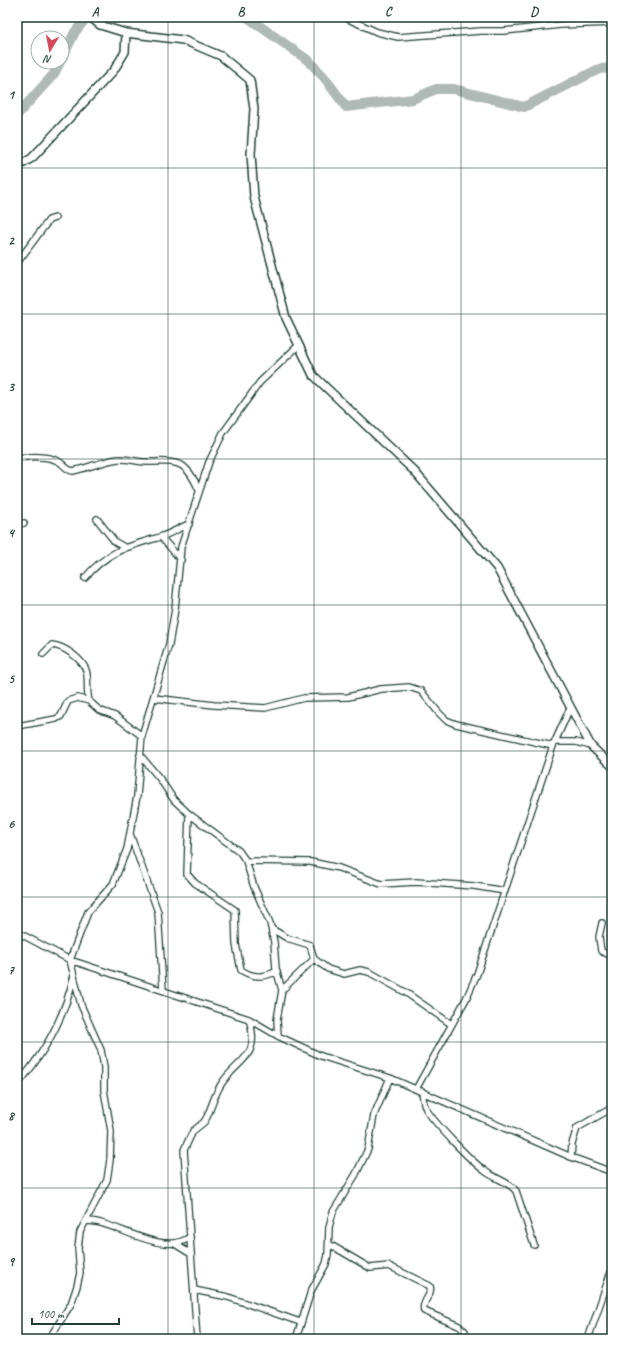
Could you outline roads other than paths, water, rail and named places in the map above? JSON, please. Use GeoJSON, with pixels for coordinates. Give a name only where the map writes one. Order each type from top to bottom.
{"type":"FeatureCollection","features":[{"type":"Feature","properties":{"kind":"street"},"geometry":{"type":"LineString","coordinates":[[90,17],[100,25],[126,33],[183,40],[221,56],[250,80],[254,109],[251,154],[254,197],[286,318],[313,375],[414,471],[497,568],[591,746],[612,766]]}},
{"type":"Feature","properties":{"kind":"street"},"geometry":{"type":"LineString","coordinates":[[344,17],[377,32],[398,37],[481,31],[504,31],[561,25],[612,23]]}},
{"type":"Feature","properties":{"kind":"street"},"geometry":{"type":"LineString","coordinates":[[17,167],[32,158],[114,70],[125,52],[126,33]]}},
{"type":"Feature","properties":{"kind":"street"},"geometry":{"type":"LineString","coordinates":[[17,263],[49,220],[55,218]]}},
{"type":"Feature","properties":{"kind":"street"},"geometry":{"type":"LineString","coordinates":[[49,1339],[71,1304],[78,1286],[80,1273],[79,1241],[82,1228],[107,1180],[111,1131],[104,1090],[104,1067],[101,1050],[81,1005],[70,960],[88,912],[113,884],[127,849],[137,796],[142,736],[169,644],[175,609],[181,560],[181,547],[209,462],[223,433],[260,382],[299,345]]}},
{"type":"Feature","properties":{"kind":"street"},"geometry":{"type":"LineString","coordinates":[[17,458],[53,459],[60,461],[64,466],[73,471],[116,459],[144,462],[171,461],[186,468],[193,477],[199,490]]}},
{"type":"Feature","properties":{"kind":"street"},"geometry":{"type":"LineString","coordinates":[[97,519],[115,542],[124,547]]}},
{"type":"Feature","properties":{"kind":"street"},"geometry":{"type":"LineString","coordinates":[[17,525],[24,523]]}},
{"type":"Feature","properties":{"kind":"street"},"geometry":{"type":"LineString","coordinates":[[85,578],[95,566],[124,547],[161,537],[189,524]]}},
{"type":"Feature","properties":{"kind":"street"},"geometry":{"type":"LineString","coordinates":[[161,537],[181,560]]}},
{"type":"Feature","properties":{"kind":"street"},"geometry":{"type":"LineString","coordinates":[[43,654],[52,645],[57,646],[81,663],[86,671],[89,701]]}},
{"type":"Feature","properties":{"kind":"street"},"geometry":{"type":"LineString","coordinates":[[154,698],[214,705],[265,708],[304,698],[348,697],[380,689],[409,687],[421,691],[446,720],[456,724],[554,744],[576,742],[591,746]]}},
{"type":"Feature","properties":{"kind":"street"},"geometry":{"type":"LineString","coordinates":[[17,726],[59,717],[68,701],[73,699],[89,701],[99,710],[115,716],[142,736]]}},
{"type":"Feature","properties":{"kind":"street"},"geometry":{"type":"LineString","coordinates":[[416,1089],[466,999],[477,974],[554,744],[570,708]]}},
{"type":"Feature","properties":{"kind":"street"},"geometry":{"type":"LineString","coordinates":[[140,755],[160,779],[174,800],[189,814],[238,851],[246,861],[254,887],[272,929],[277,971],[282,990],[277,1020],[278,1036]]}},
{"type":"Feature","properties":{"kind":"street"},"geometry":{"type":"LineString","coordinates":[[189,814],[187,874],[195,883],[235,910],[236,944],[241,970],[254,976],[262,977],[277,971]]}},
{"type":"Feature","properties":{"kind":"street"},"geometry":{"type":"LineString","coordinates":[[130,833],[158,912],[163,990]]}},
{"type":"Feature","properties":{"kind":"street"},"geometry":{"type":"LineString","coordinates":[[246,861],[312,862],[354,873],[382,884],[416,882],[474,886],[505,891]]}},
{"type":"Feature","properties":{"kind":"street"},"geometry":{"type":"LineString","coordinates":[[602,923],[599,937],[601,951],[612,956]]}},
{"type":"Feature","properties":{"kind":"street"},"geometry":{"type":"LineString","coordinates":[[272,929],[287,938],[310,945],[314,959],[335,972],[344,974],[360,970],[369,972],[405,992],[451,1024]]}},
{"type":"Feature","properties":{"kind":"street"},"geometry":{"type":"LineString","coordinates":[[17,932],[70,960],[249,1019],[278,1036],[321,1056],[390,1078],[571,1157],[612,1172]]}},
{"type":"Feature","properties":{"kind":"street"},"geometry":{"type":"LineString","coordinates":[[282,990],[314,959]]}},
{"type":"Feature","properties":{"kind":"street"},"geometry":{"type":"LineString","coordinates":[[17,1085],[35,1062],[60,1019],[65,1009],[74,977]]}},
{"type":"Feature","properties":{"kind":"street"},"geometry":{"type":"LineString","coordinates":[[197,1339],[184,1150],[193,1131],[204,1122],[207,1117],[221,1084],[248,1054],[252,1028],[249,1019]]}},
{"type":"Feature","properties":{"kind":"street"},"geometry":{"type":"LineString","coordinates":[[266,1029],[277,1020]]}},
{"type":"Feature","properties":{"kind":"street"},"geometry":{"type":"LineString","coordinates":[[296,1339],[300,1322],[311,1291],[326,1264],[329,1244],[329,1227],[333,1212],[356,1174],[368,1149],[374,1115],[390,1078]]}},
{"type":"Feature","properties":{"kind":"street"},"geometry":{"type":"LineString","coordinates":[[422,1091],[426,1109],[456,1142],[485,1171],[511,1186],[516,1191],[534,1245]]}},
{"type":"Feature","properties":{"kind":"street"},"geometry":{"type":"LineString","coordinates":[[571,1157],[572,1144],[577,1128],[612,1108]]}},
{"type":"Feature","properties":{"kind":"street"},"geometry":{"type":"LineString","coordinates":[[90,1214],[94,1221]]}},
{"type":"Feature","properties":{"kind":"street"},"geometry":{"type":"LineString","coordinates":[[86,1221],[94,1221],[141,1238],[175,1244],[182,1243],[190,1237]]}},
{"type":"Feature","properties":{"kind":"street"},"geometry":{"type":"LineString","coordinates":[[175,1244],[191,1254]]}},
{"type":"Feature","properties":{"kind":"street"},"geometry":{"type":"LineString","coordinates":[[329,1244],[370,1268],[389,1266],[430,1286],[430,1292],[424,1304],[424,1310],[426,1313],[459,1326],[464,1331],[465,1339]]}},
{"type":"Feature","properties":{"kind":"street"},"geometry":{"type":"LineString","coordinates":[[588,1339],[612,1269]]}},
{"type":"Feature","properties":{"kind":"street"},"geometry":{"type":"LineString","coordinates":[[194,1290],[228,1297],[300,1322]]}},
{"type":"Feature","properties":{"kind":"waterway"},"geometry":{"type":"LineString","coordinates":[[70,42],[75,32],[87,17]]}},
{"type":"Feature","properties":{"kind":"waterway"},"geometry":{"type":"LineString","coordinates":[[247,17],[309,61],[324,77],[346,107],[413,99],[436,89],[454,89],[524,107],[599,69],[612,68]]}},
{"type":"Feature","properties":{"kind":"waterway"},"geometry":{"type":"LineString","coordinates":[[17,115],[56,70]]}}]}
